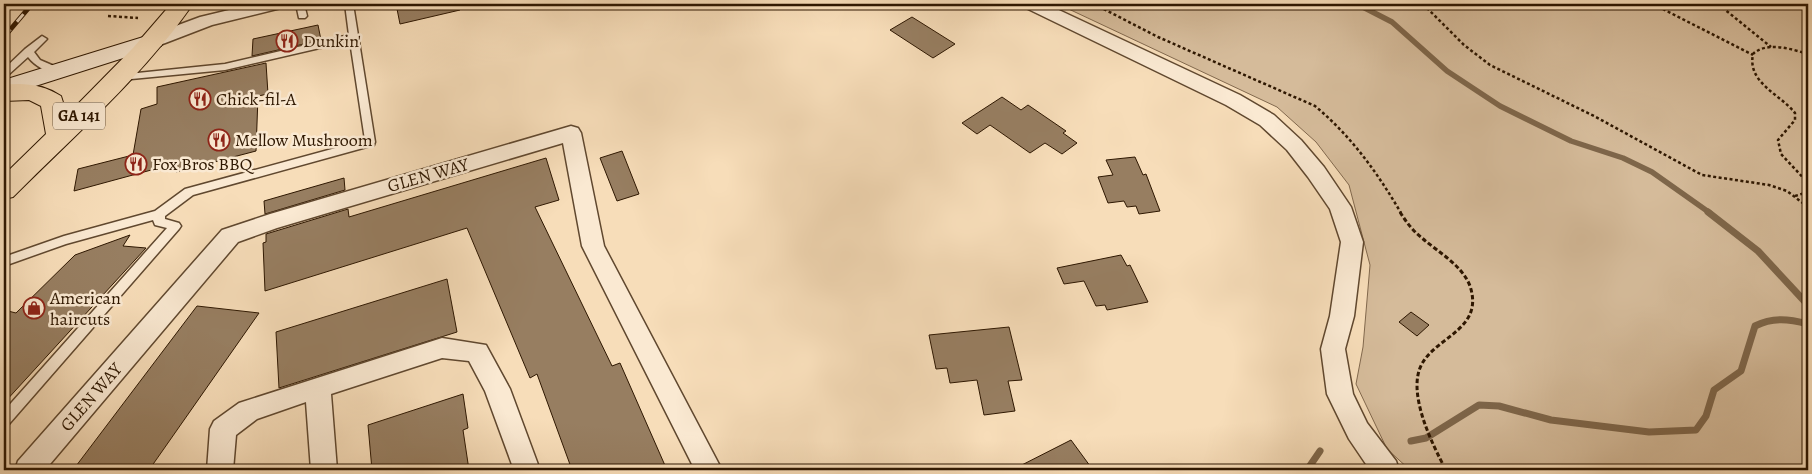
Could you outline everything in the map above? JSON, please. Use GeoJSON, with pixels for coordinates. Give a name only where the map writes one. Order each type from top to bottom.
{"type":"FeatureCollection","features":[{"type":"Feature","properties":{"kind":"highway","name":"GA 141"},"geometry":{"type":"LineString","coordinates":[[4,190],[120,77],[153,41],[182,4]]}},
{"type":"Feature","properties":{"kind":"highway"},"geometry":{"type":"LineString","coordinates":[[4,93],[30,92],[45,96],[52,102],[59,135]]}},
{"type":"Feature","properties":{"kind":"street"},"geometry":{"type":"LineString","coordinates":[[4,88],[153,41],[206,21],[275,4]]}},
{"type":"Feature","properties":{"kind":"street"},"geometry":{"type":"LineString","coordinates":[[1032,4],[1233,100],[1266,120],[1294,145],[1316,172],[1340,207],[1352,242],[1342,316],[1333,349],[1340,394],[1358,431],[1386,470]]}},
{"type":"Feature","properties":{"kind":"street","name":"GLEN WAY"},"geometry":{"type":"LineString","coordinates":[[28,470],[230,236],[270,222],[571,133],[593,246],[709,470]]}},
{"type":"Feature","properties":{"kind":"street"},"geometry":{"type":"LineString","coordinates":[[220,470],[223,429],[248,411],[442,348],[477,352],[497,389],[527,470]]}},
{"type":"Feature","properties":{"kind":"street"},"geometry":{"type":"LineString","coordinates":[[318,387],[324,470]]}},
{"type":"Feature","properties":{"kind":"lane"},"geometry":{"type":"LineString","coordinates":[[300,4],[302,16]]}},
{"type":"Feature","properties":{"kind":"lane"},"geometry":{"type":"LineString","coordinates":[[4,262],[64,240],[159,214],[189,192],[370,142],[349,4]]}},
{"type":"Feature","properties":{"kind":"lane"},"geometry":{"type":"LineString","coordinates":[[120,77],[225,67],[355,37]]}},
{"type":"Feature","properties":{"kind":"lane"},"geometry":{"type":"LineString","coordinates":[[4,74],[42,39]]}},
{"type":"Feature","properties":{"kind":"lane"},"geometry":{"type":"LineString","coordinates":[[28,51],[37,62],[58,71]]}},
{"type":"Feature","properties":{"kind":"lane"},"geometry":{"type":"LineString","coordinates":[[4,420],[175,226],[158,222],[159,214]]}},
{"type":"Feature","properties":{"kind":"path"},"geometry":{"type":"LineString","coordinates":[[1423,4],[1464,45],[1490,65],[1594,116],[1702,175],[1769,185],[1795,196],[1808,207]]}},
{"type":"Feature","properties":{"kind":"path"},"geometry":{"type":"LineString","coordinates":[[1653,4],[1692,22],[1753,55]]}},
{"type":"Feature","properties":{"kind":"path"},"geometry":{"type":"LineString","coordinates":[[1718,4],[1771,47]]}},
{"type":"Feature","properties":{"kind":"path"},"geometry":{"type":"LineString","coordinates":[[108,16],[138,18]]}},
{"type":"Feature","properties":{"kind":"path"},"geometry":{"type":"LineString","coordinates":[[1808,54],[1765,47],[1750,58],[1751,70],[1759,81],[1795,113],[1795,120],[1778,140],[1780,154],[1808,183]]}},
{"type":"Feature","properties":{"kind":"path"},"geometry":{"type":"LineString","coordinates":[[1795,196],[1808,192]]}},
{"type":"Feature","properties":{"kind":"path"},"geometry":{"type":"LineString","coordinates":[[1424,422],[1446,470]]}},
{"type":"Feature","properties":{"kind":"shaded area"},"geometry":{"type":"Polygon","coordinates":[[[1058,4],[1808,4],[1808,470],[1410,470],[1387,449],[1356,384],[1363,347],[1370,265],[1349,185],[1316,142],[1277,107],[1058,4]]]}},
{"type":"Feature","properties":{"kind":"building"},"geometry":{"type":"Polygon","coordinates":[[[396,4],[459,4],[460,10],[400,24],[396,4]]]}},
{"type":"Feature","properties":{"kind":"building"},"geometry":{"type":"Polygon","coordinates":[[[912,17],[955,44],[933,58],[890,30],[912,17]]]}},
{"type":"Feature","properties":{"kind":"building","name":"Dunkin'"},"geometry":{"type":"Polygon","coordinates":[[[318,25],[321,40],[252,56],[253,39],[318,25]]]}},
{"type":"Feature","properties":{"kind":"building"},"geometry":{"type":"Polygon","coordinates":[[[266,63],[268,94],[258,96],[256,151],[176,172],[177,163],[74,191],[78,169],[133,155],[141,109],[157,104],[157,87],[266,63]]]}},
{"type":"Feature","properties":{"kind":"building"},"geometry":{"type":"Polygon","coordinates":[[[1002,97],[1021,110],[1028,105],[1066,131],[1063,133],[1077,143],[1062,154],[1045,143],[1030,153],[990,125],[977,134],[962,123],[1002,97]]]}},
{"type":"Feature","properties":{"kind":"building"},"geometry":{"type":"Polygon","coordinates":[[[622,151],[639,194],[617,201],[600,158],[622,151]]]}},
{"type":"Feature","properties":{"kind":"building"},"geometry":{"type":"Polygon","coordinates":[[[1135,157],[1143,175],[1146,174],[1160,211],[1139,214],[1136,206],[1127,207],[1124,201],[1108,203],[1098,177],[1113,175],[1106,160],[1135,157]]]}},
{"type":"Feature","properties":{"kind":"building"},"geometry":{"type":"Polygon","coordinates":[[[546,158],[559,200],[535,207],[612,366],[620,363],[667,470],[572,470],[537,374],[530,378],[467,228],[265,291],[263,243],[266,242],[266,234],[348,209],[349,217],[546,158]]]}},
{"type":"Feature","properties":{"kind":"building"},"geometry":{"type":"Polygon","coordinates":[[[344,178],[345,190],[265,214],[264,201],[344,178]]]}},
{"type":"Feature","properties":{"kind":"building"},"geometry":{"type":"Polygon","coordinates":[[[130,235],[123,246],[146,248],[4,403],[4,310],[16,313],[75,255],[130,235]]]}},
{"type":"Feature","properties":{"kind":"building"},"geometry":{"type":"Polygon","coordinates":[[[1121,255],[1127,266],[1130,265],[1148,302],[1107,310],[1105,305],[1096,306],[1084,281],[1064,284],[1057,268],[1121,255]]]}},
{"type":"Feature","properties":{"kind":"building"},"geometry":{"type":"Polygon","coordinates":[[[447,279],[457,332],[279,388],[276,332],[447,279]]]}},
{"type":"Feature","properties":{"kind":"building"},"geometry":{"type":"Polygon","coordinates":[[[197,306],[259,313],[149,470],[73,470],[197,306]]]}},
{"type":"Feature","properties":{"kind":"building"},"geometry":{"type":"Polygon","coordinates":[[[1411,312],[1429,325],[1417,336],[1399,322],[1411,312]]]}},
{"type":"Feature","properties":{"kind":"building"},"geometry":{"type":"Polygon","coordinates":[[[1009,327],[1022,380],[1008,381],[1015,411],[984,415],[977,380],[950,383],[947,368],[936,369],[929,335],[1009,327]]]}},
{"type":"Feature","properties":{"kind":"building"},"geometry":{"type":"Polygon","coordinates":[[[463,394],[468,428],[463,430],[469,470],[372,470],[368,425],[463,394]]]}},
{"type":"Feature","properties":{"kind":"building"},"geometry":{"type":"Polygon","coordinates":[[[1071,440],[1093,470],[1012,470],[1071,440]]]}},
{"type":"Feature","properties":{"kind":"waterway"},"geometry":{"type":"LineString","coordinates":[[1357,4],[1392,22],[1447,71],[1500,106],[1571,141],[1623,158],[1652,172],[1710,213]]}},
{"type":"Feature","properties":{"kind":"waterway"},"geometry":{"type":"LineString","coordinates":[[1708,212],[1758,251],[1808,305]]}},
{"type":"Feature","properties":{"kind":"waterway"},"geometry":{"type":"LineString","coordinates":[[1411,441],[1426,438],[1479,405],[1499,406],[1551,420],[1649,432],[1696,430],[1706,416],[1714,390],[1741,371],[1755,326],[1768,321],[1781,320],[1808,324]]}},
{"type":"Feature","properties":{"kind":"waterway"},"geometry":{"type":"LineString","coordinates":[[1307,470],[1320,451]]}},
{"type":"Feature","properties":{"kind":"railway"},"geometry":{"type":"LineString","coordinates":[[4,37],[32,4]]}},
{"type":"Feature","properties":{"kind":"place","name":"Dunkin'"},"geometry":{"type":"Point","coordinates":[287,41]}},
{"type":"Feature","properties":{"kind":"place","name":"Chick-fil-A"},"geometry":{"type":"Point","coordinates":[200,99]}},
{"type":"Feature","properties":{"kind":"place","name":"Mellow Mushroom"},"geometry":{"type":"Point","coordinates":[219,140]}},
{"type":"Feature","properties":{"kind":"place","name":"Fox Bros BBQ"},"geometry":{"type":"Point","coordinates":[136,164]}},
{"type":"Feature","properties":{"kind":"place","name":"American haircuts"},"geometry":{"type":"Point","coordinates":[34,308]}}]}
